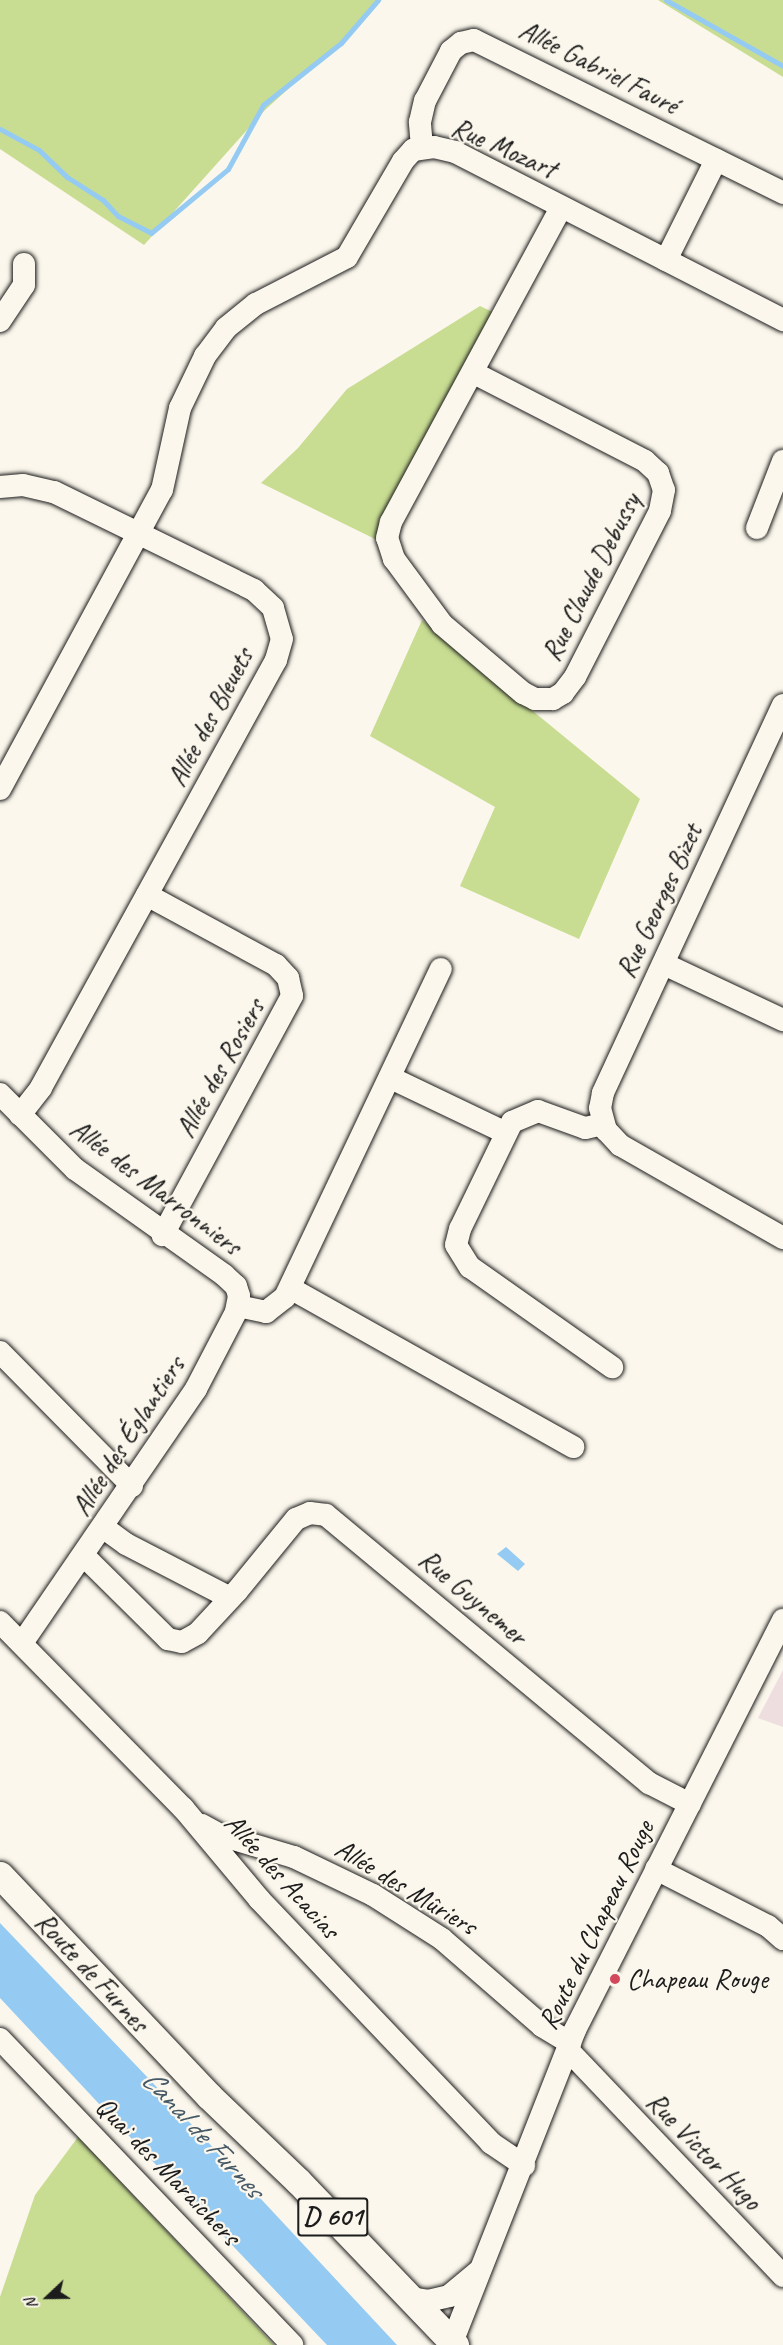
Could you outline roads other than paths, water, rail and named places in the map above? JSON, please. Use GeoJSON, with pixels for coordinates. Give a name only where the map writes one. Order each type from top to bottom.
{"type":"FeatureCollection","features":[{"type":"Feature","properties":{"kind":"main road","name":"Route de Furnes"},"geometry":{"type":"LineString","coordinates":[[0,1875],[209,2096],[411,2298],[448,2344]]}},
{"type":"Feature","properties":{"kind":"main road","name":"Route de Furnes"},"geometry":{"type":"LineString","coordinates":[[209,2096],[278,2180],[448,2344]]}},
{"type":"Feature","properties":{"kind":"street","name":"Allée Gabriel Fauré"},"geometry":{"type":"LineString","coordinates":[[422,147],[420,122],[425,101],[451,51],[462,43],[474,40],[783,193]]}},
{"type":"Feature","properties":{"kind":"street","name":"Rue Mozart"},"geometry":{"type":"LineString","coordinates":[[0,789],[140,533],[164,483],[180,408],[210,348],[233,322],[264,298],[347,257],[403,161],[422,147],[455,152],[783,320]]}},
{"type":"Feature","properties":{"kind":"street"},"geometry":{"type":"LineString","coordinates":[[666,260],[716,160]]}},
{"type":"Feature","properties":{"kind":"street","name":"Rue Claude Debussy"},"geometry":{"type":"LineString","coordinates":[[474,373],[645,461],[658,474],[664,490],[663,507],[575,677],[568,689],[553,699],[536,699],[523,693],[442,624],[418,596],[388,547],[391,522],[474,373],[561,207]]}},
{"type":"Feature","properties":{"kind":"street"},"geometry":{"type":"LineString","coordinates":[[0,321],[24,285],[24,264]]}},
{"type":"Feature","properties":{"kind":"street"},"geometry":{"type":"LineString","coordinates":[[757,528],[783,461]]}},
{"type":"Feature","properties":{"kind":"street","name":"Allée des Bleuets"},"geometry":{"type":"LineString","coordinates":[[0,488],[22,485],[48,489],[264,596],[277,616],[282,639],[276,660],[147,896],[41,1088],[20,1115]]}},
{"type":"Feature","properties":{"kind":"street","name":"Rue Georges Bizet"},"geometry":{"type":"LineString","coordinates":[[603,1124],[600,1108],[603,1093],[783,705]]}},
{"type":"Feature","properties":{"kind":"street","name":"Allée des Rosiers"},"geometry":{"type":"LineString","coordinates":[[147,896],[276,965],[288,978],[292,996],[163,1235]]}},
{"type":"Feature","properties":{"kind":"street"},"geometry":{"type":"LineString","coordinates":[[664,964],[783,1020]]}},
{"type":"Feature","properties":{"kind":"street"},"geometry":{"type":"LineString","coordinates":[[238,1306],[257,1311],[272,1310],[290,1288],[441,969]]}},
{"type":"Feature","properties":{"kind":"street"},"geometry":{"type":"LineString","coordinates":[[391,1078],[504,1132]]}},
{"type":"Feature","properties":{"kind":"street","name":"Allée des Marronniers"},"geometry":{"type":"LineString","coordinates":[[0,1094],[75,1169],[163,1235],[233,1282],[238,1291],[238,1306]]}},
{"type":"Feature","properties":{"kind":"street"},"geometry":{"type":"LineString","coordinates":[[612,1367],[459,1255],[456,1240],[460,1229],[504,1132],[522,1116],[538,1111],[585,1128],[603,1124],[620,1145],[783,1238]]}},
{"type":"Feature","properties":{"kind":"street"},"geometry":{"type":"LineString","coordinates":[[290,1288],[573,1447]]}},
{"type":"Feature","properties":{"kind":"street","name":"Allée des Églantiers"},"geometry":{"type":"LineString","coordinates":[[22,1644],[85,1557],[196,1389],[238,1306]]}},
{"type":"Feature","properties":{"kind":"street"},"geometry":{"type":"LineString","coordinates":[[0,1352],[132,1486]]}},
{"type":"Feature","properties":{"kind":"street","name":"Rue Guynemer"},"geometry":{"type":"LineString","coordinates":[[85,1557],[164,1635],[177,1642],[194,1636],[230,1598],[296,1519],[310,1513],[326,1515],[649,1783],[690,1804]]}},
{"type":"Feature","properties":{"kind":"street"},"geometry":{"type":"LineString","coordinates":[[104,1528],[126,1544],[230,1598]]}},
{"type":"Feature","properties":{"kind":"street","name":"Route du Chapeau Rouge"},"geometry":{"type":"LineString","coordinates":[[448,2344],[483,2267],[569,2047],[656,1869],[783,1620]]}},
{"type":"Feature","properties":{"kind":"street","name":"Allée des Acacias"},"geometry":{"type":"LineString","coordinates":[[0,1622],[183,1808],[259,1899],[491,2143],[524,2165]]}},
{"type":"Feature","properties":{"kind":"street","name":"Allée des Mûriers"},"geometry":{"type":"LineString","coordinates":[[183,1808],[220,1835],[256,1843],[338,1877],[412,1919],[472,1962],[542,2026],[569,2047]]}},
{"type":"Feature","properties":{"kind":"street"},"geometry":{"type":"LineString","coordinates":[[233,1867],[238,1852],[256,1843]]}},
{"type":"Feature","properties":{"kind":"street"},"geometry":{"type":"LineString","coordinates":[[656,1869],[768,1926],[783,1939]]}},
{"type":"Feature","properties":{"kind":"street","name":"Quai des Maraîchers"},"geometry":{"type":"LineString","coordinates":[[0,2039],[292,2345]]}},
{"type":"Feature","properties":{"kind":"street","name":"Rue Victor Hugo"},"geometry":{"type":"LineString","coordinates":[[569,2047],[606,2094],[783,2276]]}},
{"type":"Feature","properties":{"kind":"street","name":"Rue Victor Hugo"},"geometry":{"type":"LineString","coordinates":[[559,2073],[606,2094]]}},
{"type":"Feature","properties":{"kind":"street","name":"Route du Chapeau Rouge"},"geometry":{"type":"LineString","coordinates":[[411,2298],[428,2301],[449,2296],[483,2267]]}},
{"type":"Feature","properties":{"kind":"water"},"geometry":{"type":"Polygon","coordinates":[[[506,1547],[525,1564],[518,1571],[497,1554],[506,1547]]]}},
{"type":"Feature","properties":{"kind":"water"},"geometry":{"type":"Polygon","coordinates":[[[0,1923],[397,2345],[327,2345],[159,2168],[0,1998],[0,1923]]]}},
{"type":"Feature","properties":{"kind":"waterway"},"geometry":{"type":"LineString","coordinates":[[0,129],[39,150],[67,177],[103,200],[118,216],[151,233],[228,169],[263,105],[341,43],[378,0]]}},
{"type":"Feature","properties":{"kind":"waterway"},"geometry":{"type":"LineString","coordinates":[[666,0],[783,66]]}},
{"type":"Feature","properties":{"kind":"place","name":"Chapeau Rouge"},"geometry":{"type":"Point","coordinates":[615,1979]}},
{"type":"Feature","properties":{"kind":"water label","name":"Canal de Furnes"},"geometry":{"type":"Point","coordinates":[203,2133]}}]}
